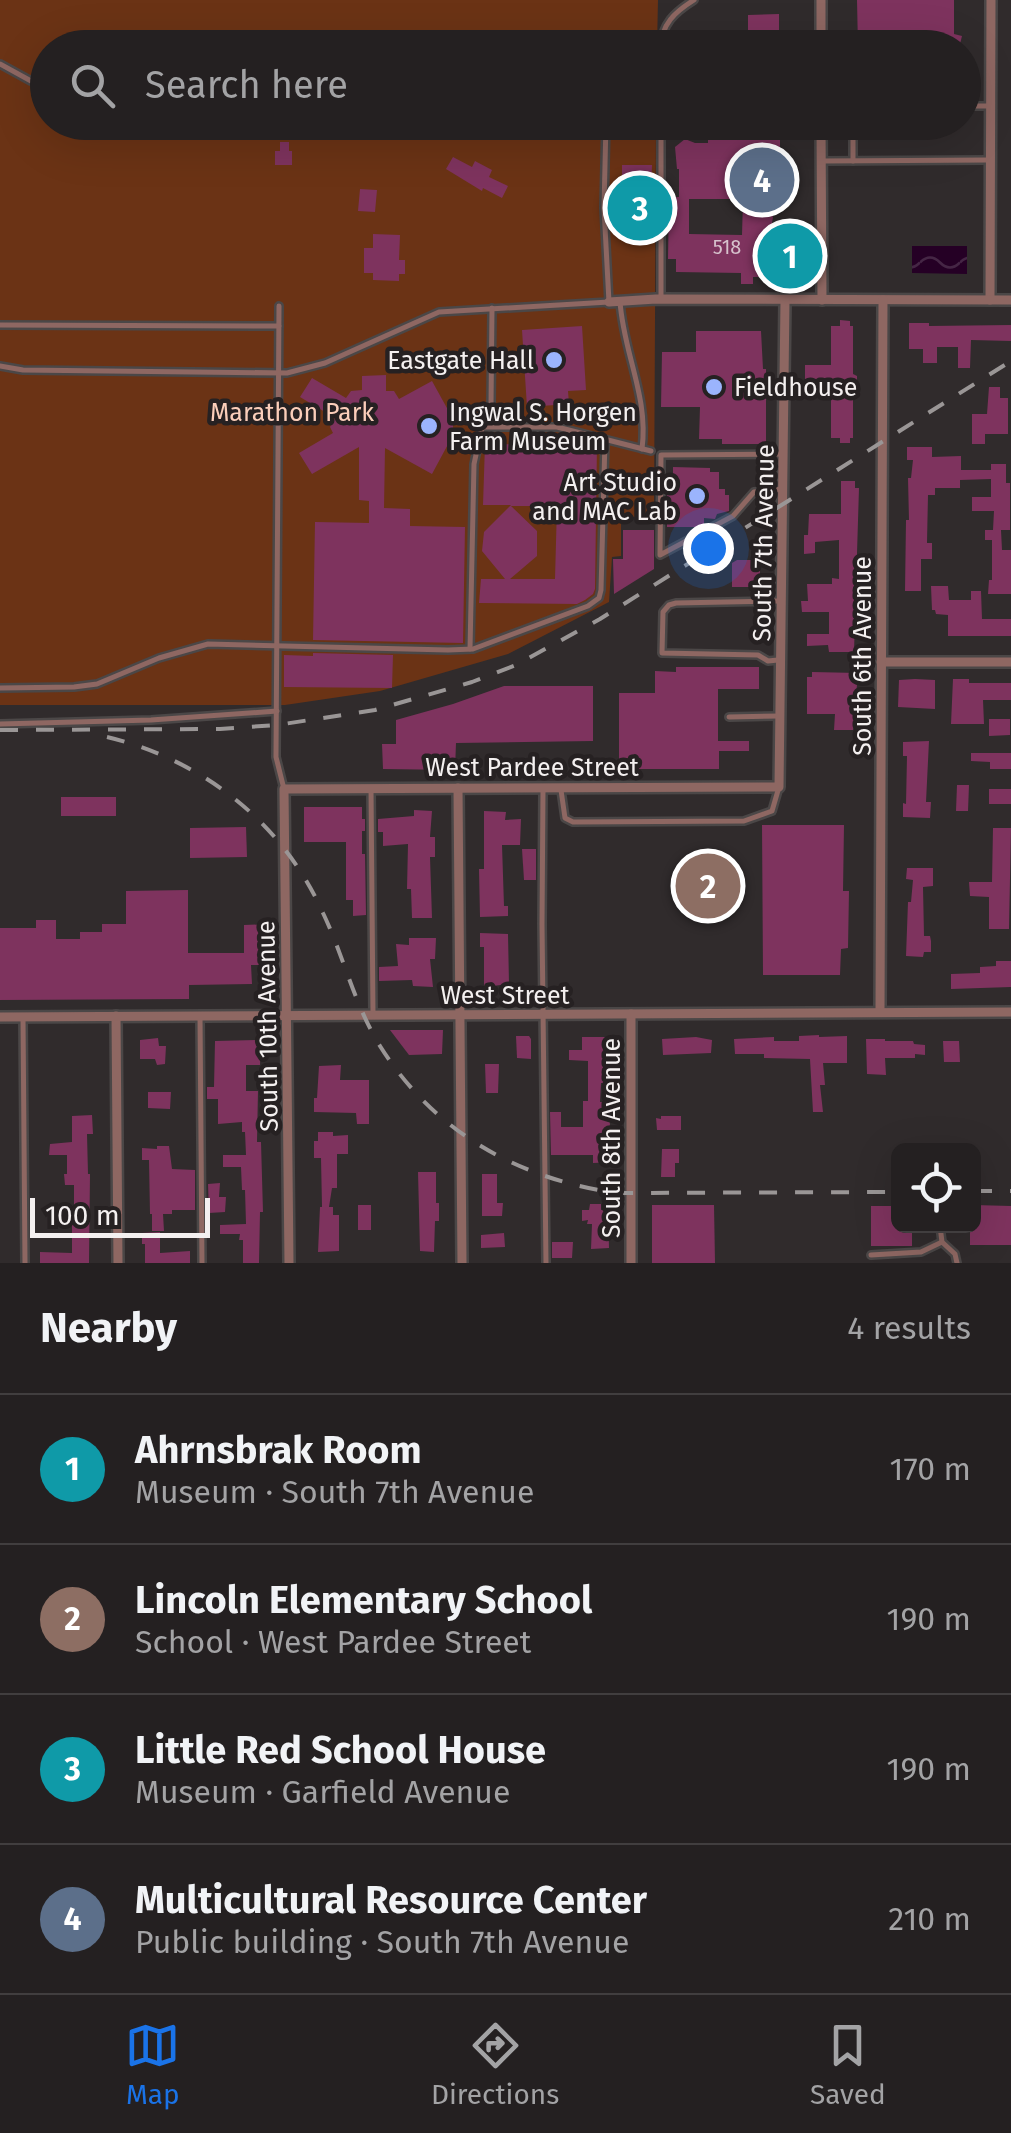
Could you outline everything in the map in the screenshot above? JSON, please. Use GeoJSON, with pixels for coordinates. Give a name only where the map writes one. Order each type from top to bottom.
{"type":"FeatureCollection","features":[{"type":"Feature","properties":{"kind":"street"},"geometry":{"type":"LineString","coordinates":[[821,0],[821,30]]}},
{"type":"Feature","properties":{"kind":"street"},"geometry":{"type":"LineString","coordinates":[[990,300],[991,0]]}},
{"type":"Feature","properties":{"kind":"street"},"geometry":{"type":"LineString","coordinates":[[821,140],[822,300]]}},
{"type":"Feature","properties":{"kind":"street","name":"South 7th Avenue"},"geometry":{"type":"LineString","coordinates":[[779,787],[785,300]]}},
{"type":"Feature","properties":{"kind":"street","name":"South 6th Avenue"},"geometry":{"type":"LineString","coordinates":[[880,1012],[883,300]]}},
{"type":"Feature","properties":{"kind":"street"},"geometry":{"type":"LineString","coordinates":[[615,301],[1011,300]]}},
{"type":"Feature","properties":{"kind":"street"},"geometry":{"type":"LineString","coordinates":[[882,662],[1011,662]]}},
{"type":"Feature","properties":{"kind":"street","name":"West Pardee Street"},"geometry":{"type":"LineString","coordinates":[[284,788],[779,787]]}},
{"type":"Feature","properties":{"kind":"street","name":"South 10th Avenue"},"geometry":{"type":"LineString","coordinates":[[284,788],[289,1263]]}},
{"type":"Feature","properties":{"kind":"street"},"geometry":{"type":"LineString","coordinates":[[458,788],[462,1263]]}},
{"type":"Feature","properties":{"kind":"street","name":"West Street"},"geometry":{"type":"LineString","coordinates":[[0,1017],[1011,1012]]}},
{"type":"Feature","properties":{"kind":"street","name":"South 8th Avenue"},"geometry":{"type":"LineString","coordinates":[[631,1014],[631,1263]]}},
{"type":"Feature","properties":{"kind":"street"},"geometry":{"type":"LineString","coordinates":[[116,1016],[118,1263]]}},
{"type":"Feature","properties":{"kind":"lane"},"geometry":{"type":"LineString","coordinates":[[664,30],[677,12],[694,0]]}},
{"type":"Feature","properties":{"kind":"lane"},"geometry":{"type":"LineString","coordinates":[[0,64],[30,80]]}},
{"type":"Feature","properties":{"kind":"lane"},"geometry":{"type":"LineString","coordinates":[[981,106],[990,106]]}},
{"type":"Feature","properties":{"kind":"lane"},"geometry":{"type":"LineString","coordinates":[[606,140],[604,208],[615,301],[642,397],[642,450]]}},
{"type":"Feature","properties":{"kind":"lane"},"geometry":{"type":"LineString","coordinates":[[660,140],[661,300]]}},
{"type":"Feature","properties":{"kind":"lane"},"geometry":{"type":"LineString","coordinates":[[853,140],[854,160]]}},
{"type":"Feature","properties":{"kind":"lane"},"geometry":{"type":"LineString","coordinates":[[822,161],[990,160]]}},
{"type":"Feature","properties":{"kind":"lane"},"geometry":{"type":"LineString","coordinates":[[0,366],[23,370],[279,373],[325,362],[434,314],[615,301]]}},
{"type":"Feature","properties":{"kind":"lane"},"geometry":{"type":"LineString","coordinates":[[279,306],[276,757],[284,788]]}},
{"type":"Feature","properties":{"kind":"lane"},"geometry":{"type":"LineString","coordinates":[[470,649],[474,464],[492,399],[492,308]]}},
{"type":"Feature","properties":{"kind":"lane"},"geometry":{"type":"LineString","coordinates":[[0,325],[279,326]]}},
{"type":"Feature","properties":{"kind":"lane"},"geometry":{"type":"LineString","coordinates":[[483,427],[543,426],[651,451]]}},
{"type":"Feature","properties":{"kind":"lane"},"geometry":{"type":"LineString","coordinates":[[0,688],[97,684],[179,651],[208,644],[470,649],[588,606],[599,598],[605,440]]}},
{"type":"Feature","properties":{"kind":"lane"},"geometry":{"type":"LineString","coordinates":[[783,454],[661,455],[660,554],[735,515],[754,492],[783,490]]}},
{"type":"Feature","properties":{"kind":"lane"},"geometry":{"type":"LineString","coordinates":[[782,601],[669,605],[663,612],[662,654],[758,655],[768,661],[782,660]]}},
{"type":"Feature","properties":{"kind":"lane"},"geometry":{"type":"LineString","coordinates":[[0,724],[150,720],[277,711]]}},
{"type":"Feature","properties":{"kind":"lane"},"geometry":{"type":"LineString","coordinates":[[730,717],[780,716]]}},
{"type":"Feature","properties":{"kind":"lane"},"geometry":{"type":"LineString","coordinates":[[544,787],[546,1263]]}},
{"type":"Feature","properties":{"kind":"lane"},"geometry":{"type":"LineString","coordinates":[[560,787],[564,818],[573,822],[744,821],[772,812],[779,787]]}},
{"type":"Feature","properties":{"kind":"lane"},"geometry":{"type":"LineString","coordinates":[[371,788],[373,1016]]}},
{"type":"Feature","properties":{"kind":"lane"},"geometry":{"type":"LineString","coordinates":[[200,1016],[202,1263]]}},
{"type":"Feature","properties":{"kind":"lane"},"geometry":{"type":"LineString","coordinates":[[23,1017],[25,1263]]}},
{"type":"Feature","properties":{"kind":"lane"},"geometry":{"type":"LineString","coordinates":[[941,1233],[942,1242],[955,1254],[957,1263]]}},
{"type":"Feature","properties":{"kind":"lane"},"geometry":{"type":"LineString","coordinates":[[871,1254],[921,1252],[942,1242]]}},
{"type":"Feature","properties":{"kind":"green space","name":"Marathon Park"},"geometry":{"type":"Polygon","coordinates":[[[0,0],[658,0],[657,30],[30,30],[30,140],[656,140],[654,517],[621,517],[621,556],[612,557],[609,602],[508,654],[380,691],[285,705],[0,705],[0,0]]]}},
{"type":"Feature","properties":{"kind":"water"},"geometry":{"type":"Polygon","coordinates":[[[912,246],[967,246],[967,274],[912,273],[912,246]]]}},
{"type":"Feature","properties":{"kind":"building"},"geometry":{"type":"Polygon","coordinates":[[[857,0],[954,0],[954,30],[858,30],[857,0]]]}},
{"type":"Feature","properties":{"kind":"building"},"geometry":{"type":"Polygon","coordinates":[[[779,14],[779,30],[748,30],[748,15],[779,14]]]}},
{"type":"Feature","properties":{"kind":"building"},"geometry":{"type":"Polygon","coordinates":[[[684,140],[780,140],[780,154],[771,154],[771,190],[764,190],[764,209],[773,217],[770,235],[786,235],[786,276],[753,277],[753,284],[741,284],[741,273],[676,272],[676,259],[668,259],[669,197],[679,197],[675,147],[684,140]],[[689,199],[689,234],[742,235],[743,199],[689,199]]]}},
{"type":"Feature","properties":{"kind":"building"},"geometry":{"type":"Polygon","coordinates":[[[280,142],[289,142],[292,165],[275,165],[280,142]]]}},
{"type":"Feature","properties":{"kind":"building"},"geometry":{"type":"Polygon","coordinates":[[[453,157],[472,167],[475,161],[492,170],[489,177],[508,186],[502,198],[446,169],[453,157]]]}},
{"type":"Feature","properties":{"kind":"building"},"geometry":{"type":"Polygon","coordinates":[[[622,165],[652,165],[650,212],[629,212],[629,183],[622,183],[622,165]]]}},
{"type":"Feature","properties":{"kind":"building"},"geometry":{"type":"Polygon","coordinates":[[[360,189],[377,190],[375,212],[358,211],[360,189]]]}},
{"type":"Feature","properties":{"kind":"building"},"geometry":{"type":"Polygon","coordinates":[[[373,234],[400,235],[399,260],[405,260],[405,274],[399,274],[399,281],[373,280],[373,273],[364,273],[364,248],[373,248],[373,234]]]}},
{"type":"Feature","properties":{"kind":"building"},"geometry":{"type":"Polygon","coordinates":[[[840,320],[850,321],[853,326],[853,374],[857,376],[857,386],[853,391],[850,443],[831,438],[831,398],[805,398],[805,365],[831,365],[831,326],[840,326],[840,320]]]}},
{"type":"Feature","properties":{"kind":"building"},"geometry":{"type":"Polygon","coordinates":[[[909,323],[1011,325],[1011,341],[971,340],[970,368],[958,368],[958,347],[937,347],[937,363],[923,363],[923,349],[909,349],[909,323]]]}},
{"type":"Feature","properties":{"kind":"building","name":"Eastgate Hall"},"geometry":{"type":"Polygon","coordinates":[[[582,326],[586,390],[568,391],[569,404],[527,407],[522,330],[582,326]]]}},
{"type":"Feature","properties":{"kind":"building","name":"Fieldhouse"},"geometry":{"type":"Polygon","coordinates":[[[696,331],[761,331],[766,369],[766,444],[722,444],[722,439],[699,439],[700,407],[661,407],[662,352],[696,352],[696,331]]]}},
{"type":"Feature","properties":{"kind":"building"},"geometry":{"type":"Polygon","coordinates":[[[386,375],[386,391],[394,391],[399,399],[432,381],[453,419],[453,435],[432,474],[385,448],[384,508],[410,509],[410,526],[465,527],[463,643],[313,640],[315,522],[369,523],[369,501],[359,500],[359,447],[312,474],[299,453],[333,433],[330,427],[335,418],[300,397],[312,378],[346,398],[351,391],[362,390],[362,376],[386,375]]]}},
{"type":"Feature","properties":{"kind":"building"},"geometry":{"type":"Polygon","coordinates":[[[989,387],[1000,387],[1000,398],[1008,398],[1008,434],[985,434],[985,444],[972,444],[972,414],[987,414],[989,387]]]}},
{"type":"Feature","properties":{"kind":"building"},"geometry":{"type":"Polygon","coordinates":[[[485,444],[597,445],[593,594],[577,604],[479,603],[481,579],[505,579],[482,551],[484,532],[511,505],[483,505],[485,444]],[[511,506],[537,531],[537,556],[510,579],[555,579],[557,506],[511,506]]]}},
{"type":"Feature","properties":{"kind":"building"},"geometry":{"type":"Polygon","coordinates":[[[907,447],[932,447],[932,457],[961,456],[961,470],[991,470],[991,464],[1006,464],[1010,530],[1001,530],[1002,550],[1011,550],[1011,594],[988,594],[992,540],[985,540],[985,530],[993,530],[994,511],[972,511],[972,497],[991,497],[991,479],[960,480],[960,488],[935,488],[935,495],[928,495],[927,543],[932,543],[932,559],[921,559],[921,591],[905,591],[908,478],[913,460],[907,460],[907,447]]]}},
{"type":"Feature","properties":{"kind":"building","name":"Art Studio and MAC Lab"},"geometry":{"type":"Polygon","coordinates":[[[673,467],[710,468],[710,472],[719,472],[719,489],[725,489],[725,495],[729,495],[729,511],[717,514],[715,519],[704,518],[700,527],[667,527],[667,492],[673,492],[673,467]]]}},
{"type":"Feature","properties":{"kind":"building"},"geometry":{"type":"Polygon","coordinates":[[[841,481],[855,481],[855,488],[859,488],[854,652],[829,652],[828,645],[807,646],[807,634],[829,634],[829,612],[802,612],[801,601],[808,601],[807,584],[832,584],[832,578],[839,579],[839,540],[815,542],[815,553],[804,554],[804,535],[808,535],[809,514],[841,514],[841,481]]]}},
{"type":"Feature","properties":{"kind":"building"},"geometry":{"type":"Polygon","coordinates":[[[623,530],[654,530],[654,569],[614,594],[613,559],[623,559],[623,530]]]}},
{"type":"Feature","properties":{"kind":"building"},"geometry":{"type":"Polygon","coordinates":[[[760,560],[760,587],[732,587],[732,563],[760,560]]]}},
{"type":"Feature","properties":{"kind":"building"},"geometry":{"type":"Polygon","coordinates":[[[931,586],[948,586],[949,600],[971,600],[971,591],[981,591],[982,619],[1011,619],[1011,636],[948,636],[948,615],[932,610],[931,586]]]}},
{"type":"Feature","properties":{"kind":"building"},"geometry":{"type":"Polygon","coordinates":[[[284,655],[393,655],[392,688],[284,687],[284,655]]]}},
{"type":"Feature","properties":{"kind":"building"},"geometry":{"type":"Polygon","coordinates":[[[676,667],[759,667],[759,689],[718,689],[718,741],[749,741],[749,751],[719,751],[719,769],[619,769],[619,693],[655,693],[655,671],[676,672],[676,667]]]}},
{"type":"Feature","properties":{"kind":"building"},"geometry":{"type":"Polygon","coordinates":[[[812,672],[858,673],[853,730],[834,730],[835,714],[807,714],[807,677],[812,677],[812,672]]]}},
{"type":"Feature","properties":{"kind":"building"},"geometry":{"type":"Polygon","coordinates":[[[953,679],[1011,683],[1011,700],[983,700],[984,724],[951,724],[953,679]]]}},
{"type":"Feature","properties":{"kind":"building"},"geometry":{"type":"Polygon","coordinates":[[[899,680],[935,680],[935,709],[898,707],[899,680]]]}},
{"type":"Feature","properties":{"kind":"building"},"geometry":{"type":"Polygon","coordinates":[[[504,686],[593,686],[593,741],[456,743],[455,770],[383,769],[382,744],[396,744],[396,720],[504,686]]]}},
{"type":"Feature","properties":{"kind":"building"},"geometry":{"type":"Polygon","coordinates":[[[989,719],[1010,719],[1010,735],[989,736],[989,719]]]}},
{"type":"Feature","properties":{"kind":"building"},"geometry":{"type":"Polygon","coordinates":[[[929,741],[926,802],[931,802],[930,818],[903,817],[907,756],[903,756],[903,742],[929,741]]]}},
{"type":"Feature","properties":{"kind":"building"},"geometry":{"type":"Polygon","coordinates":[[[971,753],[1011,753],[1011,769],[990,769],[990,762],[971,761],[971,753]]]}},
{"type":"Feature","properties":{"kind":"building"},"geometry":{"type":"Polygon","coordinates":[[[957,785],[969,785],[968,811],[956,811],[957,785]]]}},
{"type":"Feature","properties":{"kind":"building"},"geometry":{"type":"Polygon","coordinates":[[[989,789],[1011,789],[1011,804],[989,804],[989,789]]]}},
{"type":"Feature","properties":{"kind":"building"},"geometry":{"type":"Polygon","coordinates":[[[61,797],[116,797],[116,816],[61,816],[61,797]]]}},
{"type":"Feature","properties":{"kind":"building"},"geometry":{"type":"Polygon","coordinates":[[[304,807],[362,807],[366,915],[353,916],[353,900],[346,900],[346,842],[304,842],[304,807]]]}},
{"type":"Feature","properties":{"kind":"building"},"geometry":{"type":"Polygon","coordinates":[[[414,810],[432,811],[432,918],[412,918],[411,889],[407,889],[408,844],[383,846],[383,832],[378,832],[378,819],[414,816],[414,810]]]}},
{"type":"Feature","properties":{"kind":"building"},"geometry":{"type":"Polygon","coordinates":[[[484,811],[506,812],[505,820],[521,819],[520,845],[502,845],[504,906],[508,906],[508,916],[480,917],[484,811]]]}},
{"type":"Feature","properties":{"kind":"building"},"geometry":{"type":"Polygon","coordinates":[[[762,825],[844,825],[843,891],[849,891],[848,948],[841,949],[840,975],[763,975],[762,825]]]}},
{"type":"Feature","properties":{"kind":"building"},"geometry":{"type":"Polygon","coordinates":[[[246,827],[247,857],[190,858],[190,828],[246,827]]]}},
{"type":"Feature","properties":{"kind":"building"},"geometry":{"type":"Polygon","coordinates":[[[993,828],[1011,828],[1009,929],[989,929],[989,897],[970,896],[969,882],[992,882],[993,828]]]}},
{"type":"Feature","properties":{"kind":"building"},"geometry":{"type":"Polygon","coordinates":[[[522,849],[536,849],[536,880],[524,880],[522,849]]]}},
{"type":"Feature","properties":{"kind":"building"},"geometry":{"type":"Polygon","coordinates":[[[907,868],[933,868],[933,886],[923,887],[924,936],[930,936],[931,952],[924,952],[923,957],[906,956],[913,880],[906,879],[907,868]]]}},
{"type":"Feature","properties":{"kind":"building"},"geometry":{"type":"Polygon","coordinates":[[[188,890],[188,953],[244,953],[244,925],[273,924],[273,965],[251,965],[252,984],[189,985],[189,999],[0,1000],[0,928],[36,928],[36,920],[56,920],[56,939],[80,939],[80,932],[102,932],[102,924],[126,924],[126,891],[188,890]]]}},
{"type":"Feature","properties":{"kind":"building"},"geometry":{"type":"Polygon","coordinates":[[[480,933],[508,934],[509,984],[484,987],[480,933]]]}},
{"type":"Feature","properties":{"kind":"building"},"geometry":{"type":"Polygon","coordinates":[[[409,938],[436,938],[435,959],[430,959],[433,987],[413,986],[412,980],[379,981],[379,967],[398,966],[396,944],[409,945],[409,938]]]}},
{"type":"Feature","properties":{"kind":"building"},"geometry":{"type":"Polygon","coordinates":[[[996,961],[1011,961],[1011,987],[951,989],[951,974],[980,973],[980,967],[996,966],[996,961]]]}},
{"type":"Feature","properties":{"kind":"building"},"geometry":{"type":"Polygon","coordinates":[[[390,1030],[443,1030],[442,1054],[409,1055],[390,1030]]]}},
{"type":"Feature","properties":{"kind":"building"},"geometry":{"type":"Polygon","coordinates":[[[516,1036],[531,1039],[531,1059],[517,1058],[516,1036]]]}},
{"type":"Feature","properties":{"kind":"building"},"geometry":{"type":"Polygon","coordinates":[[[799,1036],[847,1036],[847,1063],[823,1063],[823,1112],[813,1112],[810,1059],[735,1054],[734,1039],[774,1037],[774,1041],[799,1041],[799,1036]]]}},
{"type":"Feature","properties":{"kind":"building"},"geometry":{"type":"Polygon","coordinates":[[[582,1037],[609,1037],[600,1102],[609,1102],[610,1127],[615,1126],[616,1162],[593,1163],[593,1155],[551,1155],[550,1112],[561,1112],[561,1127],[583,1127],[583,1101],[588,1101],[588,1061],[569,1060],[569,1050],[582,1050],[582,1037]]]}},
{"type":"Feature","properties":{"kind":"building"},"geometry":{"type":"Polygon","coordinates":[[[158,1038],[159,1046],[166,1046],[165,1064],[140,1059],[140,1040],[158,1038]]]}},
{"type":"Feature","properties":{"kind":"building"},"geometry":{"type":"Polygon","coordinates":[[[662,1039],[712,1040],[711,1053],[663,1055],[662,1039]]]}},
{"type":"Feature","properties":{"kind":"building"},"geometry":{"type":"Polygon","coordinates":[[[866,1039],[913,1041],[925,1045],[925,1055],[885,1058],[886,1075],[867,1074],[866,1039]]]}},
{"type":"Feature","properties":{"kind":"building"},"geometry":{"type":"Polygon","coordinates":[[[261,1040],[260,1065],[246,1065],[246,1091],[258,1091],[257,1142],[261,1142],[263,1212],[259,1263],[243,1263],[240,1234],[220,1234],[220,1225],[246,1224],[241,1167],[223,1167],[223,1155],[246,1155],[245,1132],[242,1122],[218,1124],[218,1099],[207,1099],[207,1087],[214,1087],[215,1041],[261,1040]]]}},
{"type":"Feature","properties":{"kind":"building"},"geometry":{"type":"Polygon","coordinates":[[[943,1041],[959,1041],[960,1062],[944,1062],[943,1041]]]}},
{"type":"Feature","properties":{"kind":"building"},"geometry":{"type":"Polygon","coordinates":[[[485,1064],[499,1064],[498,1093],[486,1093],[485,1064]]]}},
{"type":"Feature","properties":{"kind":"building"},"geometry":{"type":"Polygon","coordinates":[[[341,1065],[340,1080],[369,1080],[369,1124],[357,1124],[356,1113],[314,1112],[319,1066],[341,1065]]]}},
{"type":"Feature","properties":{"kind":"building"},"geometry":{"type":"Polygon","coordinates":[[[148,1092],[171,1092],[170,1109],[148,1108],[148,1092]]]}},
{"type":"Feature","properties":{"kind":"building"},"geometry":{"type":"Polygon","coordinates":[[[92,1115],[93,1134],[87,1134],[89,1263],[40,1263],[40,1252],[72,1253],[72,1225],[55,1225],[55,1212],[74,1213],[74,1185],[65,1185],[67,1155],[49,1155],[50,1144],[72,1142],[72,1116],[92,1115]]]}},
{"type":"Feature","properties":{"kind":"building"},"geometry":{"type":"Polygon","coordinates":[[[681,1116],[681,1130],[657,1130],[656,1118],[681,1116]]]}},
{"type":"Feature","properties":{"kind":"building"},"geometry":{"type":"Polygon","coordinates":[[[318,1132],[348,1135],[348,1154],[337,1154],[337,1188],[332,1188],[329,1207],[333,1207],[333,1215],[339,1215],[339,1251],[318,1252],[321,1158],[314,1158],[314,1141],[318,1141],[318,1132]]]}},
{"type":"Feature","properties":{"kind":"building"},"geometry":{"type":"Polygon","coordinates":[[[169,1146],[172,1169],[195,1170],[195,1210],[163,1214],[164,1231],[152,1231],[149,1160],[142,1160],[142,1148],[169,1146]]]}},
{"type":"Feature","properties":{"kind":"building"},"geometry":{"type":"Polygon","coordinates":[[[662,1149],[679,1149],[675,1177],[661,1177],[662,1149]]]}},
{"type":"Feature","properties":{"kind":"building"},"geometry":{"type":"Polygon","coordinates":[[[418,1172],[436,1172],[439,1221],[435,1221],[434,1252],[420,1251],[418,1172]]]}},
{"type":"Feature","properties":{"kind":"building"},"geometry":{"type":"Polygon","coordinates":[[[482,1174],[497,1174],[497,1203],[503,1203],[502,1216],[482,1216],[482,1174]]]}},
{"type":"Feature","properties":{"kind":"building"},"geometry":{"type":"Polygon","coordinates":[[[220,1183],[219,1197],[226,1197],[225,1212],[209,1213],[208,1184],[220,1183]]]}},
{"type":"Feature","properties":{"kind":"building"},"geometry":{"type":"Polygon","coordinates":[[[590,1204],[608,1209],[609,1248],[591,1249],[592,1224],[582,1221],[582,1210],[589,1210],[590,1204]]]}},
{"type":"Feature","properties":{"kind":"building"},"geometry":{"type":"Polygon","coordinates":[[[358,1205],[371,1205],[371,1230],[358,1230],[358,1205]]]}},
{"type":"Feature","properties":{"kind":"building"},"geometry":{"type":"Polygon","coordinates":[[[652,1205],[714,1205],[715,1263],[652,1263],[652,1205]]]}},
{"type":"Feature","properties":{"kind":"building"},"geometry":{"type":"Polygon","coordinates":[[[981,1205],[1011,1206],[1011,1245],[970,1245],[970,1233],[981,1233],[981,1205]]]}},
{"type":"Feature","properties":{"kind":"building"},"geometry":{"type":"Polygon","coordinates":[[[871,1206],[891,1206],[891,1233],[912,1233],[912,1246],[871,1246],[871,1206]]]}},
{"type":"Feature","properties":{"kind":"building"},"geometry":{"type":"Polygon","coordinates":[[[160,1232],[160,1253],[190,1251],[190,1263],[145,1263],[142,1233],[160,1232]]]}},
{"type":"Feature","properties":{"kind":"building"},"geometry":{"type":"Polygon","coordinates":[[[504,1233],[505,1247],[481,1248],[481,1235],[504,1233]]]}},
{"type":"Feature","properties":{"kind":"building"},"geometry":{"type":"Polygon","coordinates":[[[552,1242],[573,1242],[572,1258],[552,1258],[552,1242]]]}},
{"type":"Feature","properties":{"kind":"railway"},"geometry":{"type":"LineString","coordinates":[[0,730],[277,725],[375,710],[472,682],[516,665],[600,619],[1011,361]]}},
{"type":"Feature","properties":{"kind":"railway"},"geometry":{"type":"LineString","coordinates":[[107,737],[142,747],[207,779],[262,824],[306,881],[380,1046],[426,1103],[482,1146],[546,1176],[617,1193],[891,1192]]}},
{"type":"Feature","properties":{"kind":"railway"},"geometry":{"type":"LineString","coordinates":[[981,1191],[1011,1191]]}},
{"type":"Feature","properties":{"kind":"place","name":"Multicultural Resource Center"},"geometry":{"type":"Point","coordinates":[762,180]}},
{"type":"Feature","properties":{"kind":"place","name":"Little Red School House"},"geometry":{"type":"Point","coordinates":[640,208]}},
{"type":"Feature","properties":{"kind":"place","name":"Ahrnsbrak Room"},"geometry":{"type":"Point","coordinates":[790,256]}},
{"type":"Feature","properties":{"kind":"place","name":"Eastgate Hall"},"geometry":{"type":"Point","coordinates":[554,360]}},
{"type":"Feature","properties":{"kind":"place","name":"Fieldhouse"},"geometry":{"type":"Point","coordinates":[714,387]}},
{"type":"Feature","properties":{"kind":"place","name":"Ingwal S. Horgen Farm Museum"},"geometry":{"type":"Point","coordinates":[429,426]}},
{"type":"Feature","properties":{"kind":"place","name":"Art Studio and MAC Lab"},"geometry":{"type":"Point","coordinates":[697,496]}},
{"type":"Feature","properties":{"kind":"place","name":"Lincoln Elementary School"},"geometry":{"type":"Point","coordinates":[708,886]}}]}
